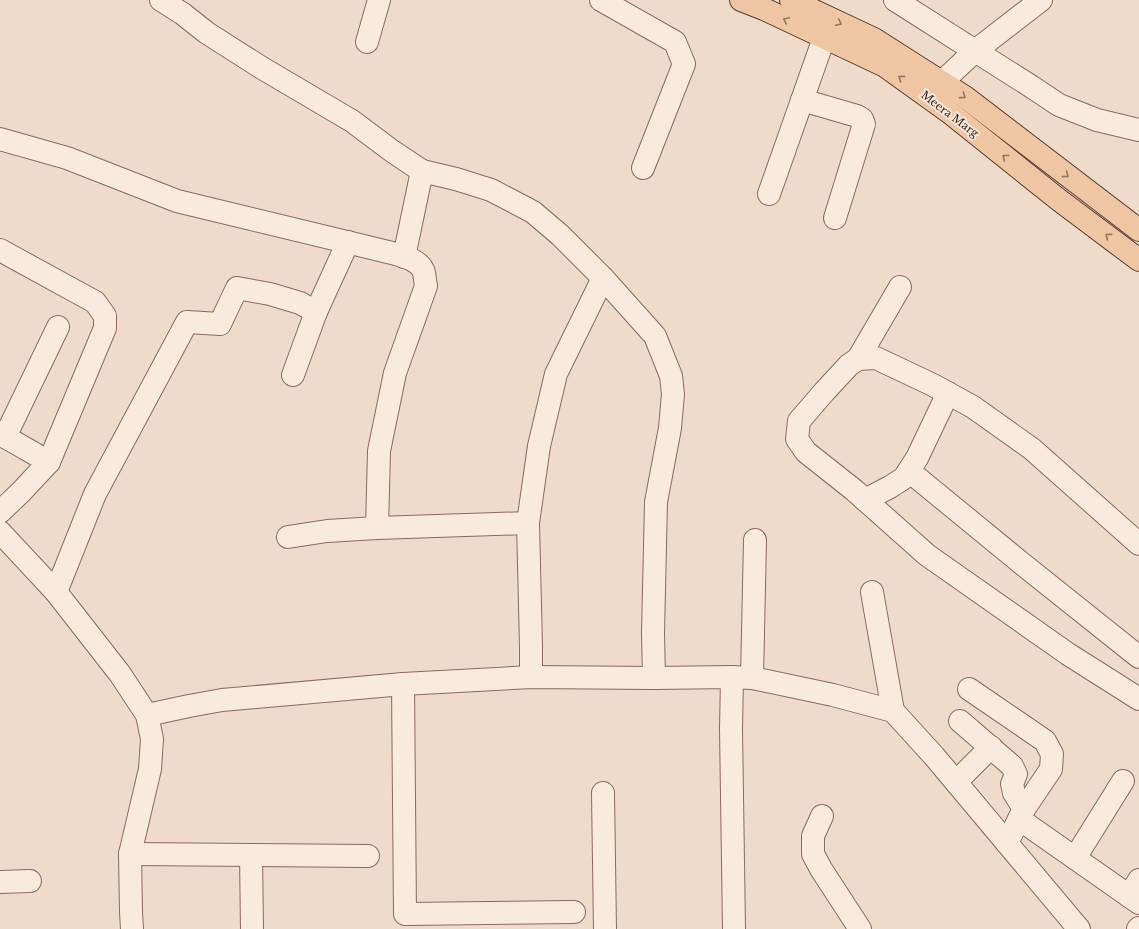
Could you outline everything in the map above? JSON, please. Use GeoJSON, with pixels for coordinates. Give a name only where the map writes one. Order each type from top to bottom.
{"type":"FeatureCollection","features":[{"type":"Feature","properties":{"kind":"main road","name":"Meera Marg"},"geometry":{"type":"LineString","coordinates":[[742,0],[885,66],[949,112],[1059,200],[1139,260]]}},
{"type":"Feature","properties":{"kind":"main road","name":"Meera Marg"},"geometry":{"type":"LineString","coordinates":[[791,0],[874,40],[965,97],[1139,230]]}},
{"type":"Feature","properties":{"kind":"street"},"geometry":{"type":"LineString","coordinates":[[161,0],[183,14],[207,33],[262,68],[352,121],[422,171],[456,179],[491,190],[533,212],[560,235],[603,278],[655,336],[672,376],[673,394],[670,428],[656,502],[653,633],[654,678]]}},
{"type":"Feature","properties":{"kind":"street"},"geometry":{"type":"LineString","coordinates":[[367,42],[379,0]]}},
{"type":"Feature","properties":{"kind":"street"},"geometry":{"type":"LineString","coordinates":[[601,0],[675,42],[684,64],[642,168]]}},
{"type":"Feature","properties":{"kind":"street"},"geometry":{"type":"LineString","coordinates":[[895,0],[1059,105],[1097,120],[1139,130]]}},
{"type":"Feature","properties":{"kind":"street"},"geometry":{"type":"LineString","coordinates":[[942,82],[975,51],[1041,0]]}},
{"type":"Feature","properties":{"kind":"street"},"geometry":{"type":"LineString","coordinates":[[770,194],[824,38]]}},
{"type":"Feature","properties":{"kind":"street"},"geometry":{"type":"LineString","coordinates":[[802,100],[857,116],[862,119],[864,124],[835,218]]}},
{"type":"Feature","properties":{"kind":"street"},"geometry":{"type":"LineString","coordinates":[[0,139],[67,158],[177,201],[348,242],[404,257],[420,264],[424,272],[426,286],[395,373],[380,451],[377,528]]}},
{"type":"Feature","properties":{"kind":"street"},"geometry":{"type":"LineString","coordinates":[[404,257],[422,171]]}},
{"type":"Feature","properties":{"kind":"street"},"geometry":{"type":"LineString","coordinates":[[292,375],[316,312],[348,242]]}},
{"type":"Feature","properties":{"kind":"street"},"geometry":{"type":"LineString","coordinates":[[0,250],[95,302],[105,316],[105,328],[49,462],[0,512]]}},
{"type":"Feature","properties":{"kind":"street"},"geometry":{"type":"LineString","coordinates":[[530,677],[531,647],[528,523],[539,446],[556,374],[603,278]]}},
{"type":"Feature","properties":{"kind":"street"},"geometry":{"type":"LineString","coordinates":[[900,287],[858,359],[849,365],[799,421],[797,439],[806,452],[865,500],[927,555],[1068,654],[1139,699]]}},
{"type":"Feature","properties":{"kind":"street"},"geometry":{"type":"LineString","coordinates":[[56,592],[95,494],[187,322],[220,324],[237,288],[293,300],[316,312]]}},
{"type":"Feature","properties":{"kind":"street"},"geometry":{"type":"LineString","coordinates":[[49,462],[2,435],[58,327]]}},
{"type":"Feature","properties":{"kind":"street"},"geometry":{"type":"LineString","coordinates":[[858,359],[876,358],[933,384],[973,407],[1032,449],[1139,544]]}},
{"type":"Feature","properties":{"kind":"street"},"geometry":{"type":"LineString","coordinates":[[865,500],[904,478],[916,458],[948,393]]}},
{"type":"Feature","properties":{"kind":"street"},"geometry":{"type":"LineString","coordinates":[[909,471],[1139,657]]}},
{"type":"Feature","properties":{"kind":"street"},"geometry":{"type":"LineString","coordinates":[[288,537],[327,531],[377,528],[528,523]]}},
{"type":"Feature","properties":{"kind":"street"},"geometry":{"type":"LineString","coordinates":[[0,532],[56,592],[120,674],[147,715],[152,739],[150,769],[130,854],[132,929]]}},
{"type":"Feature","properties":{"kind":"street"},"geometry":{"type":"LineString","coordinates":[[734,929],[731,729],[742,677],[755,540]]}},
{"type":"Feature","properties":{"kind":"street"},"geometry":{"type":"LineString","coordinates":[[872,592],[893,711],[956,782],[1079,929]]}},
{"type":"Feature","properties":{"kind":"street"},"geometry":{"type":"LineString","coordinates":[[147,715],[222,700],[403,684],[530,677],[742,677],[833,695],[893,711]]}},
{"type":"Feature","properties":{"kind":"street"},"geometry":{"type":"LineString","coordinates":[[403,684],[405,914],[574,912]]}},
{"type":"Feature","properties":{"kind":"street"},"geometry":{"type":"LineString","coordinates":[[969,689],[1044,742],[1052,754],[1051,769],[1022,814],[1007,842]]}},
{"type":"Feature","properties":{"kind":"street"},"geometry":{"type":"LineString","coordinates":[[960,721],[1012,766],[1016,774],[1012,784],[1022,814],[1075,858],[1136,893]]}},
{"type":"Feature","properties":{"kind":"street"},"geometry":{"type":"LineString","coordinates":[[956,782],[991,747]]}},
{"type":"Feature","properties":{"kind":"street"},"geometry":{"type":"LineString","coordinates":[[1075,858],[1123,781]]}},
{"type":"Feature","properties":{"kind":"street"},"geometry":{"type":"LineString","coordinates":[[603,794],[605,929]]}},
{"type":"Feature","properties":{"kind":"street"},"geometry":{"type":"LineString","coordinates":[[822,816],[812,836],[813,854],[821,870],[860,929]]}},
{"type":"Feature","properties":{"kind":"street"},"geometry":{"type":"LineString","coordinates":[[130,854],[368,856]]}},
{"type":"Feature","properties":{"kind":"street"},"geometry":{"type":"LineString","coordinates":[[251,855],[252,929]]}},
{"type":"Feature","properties":{"kind":"street"},"geometry":{"type":"LineString","coordinates":[[0,882],[30,881]]}}]}
